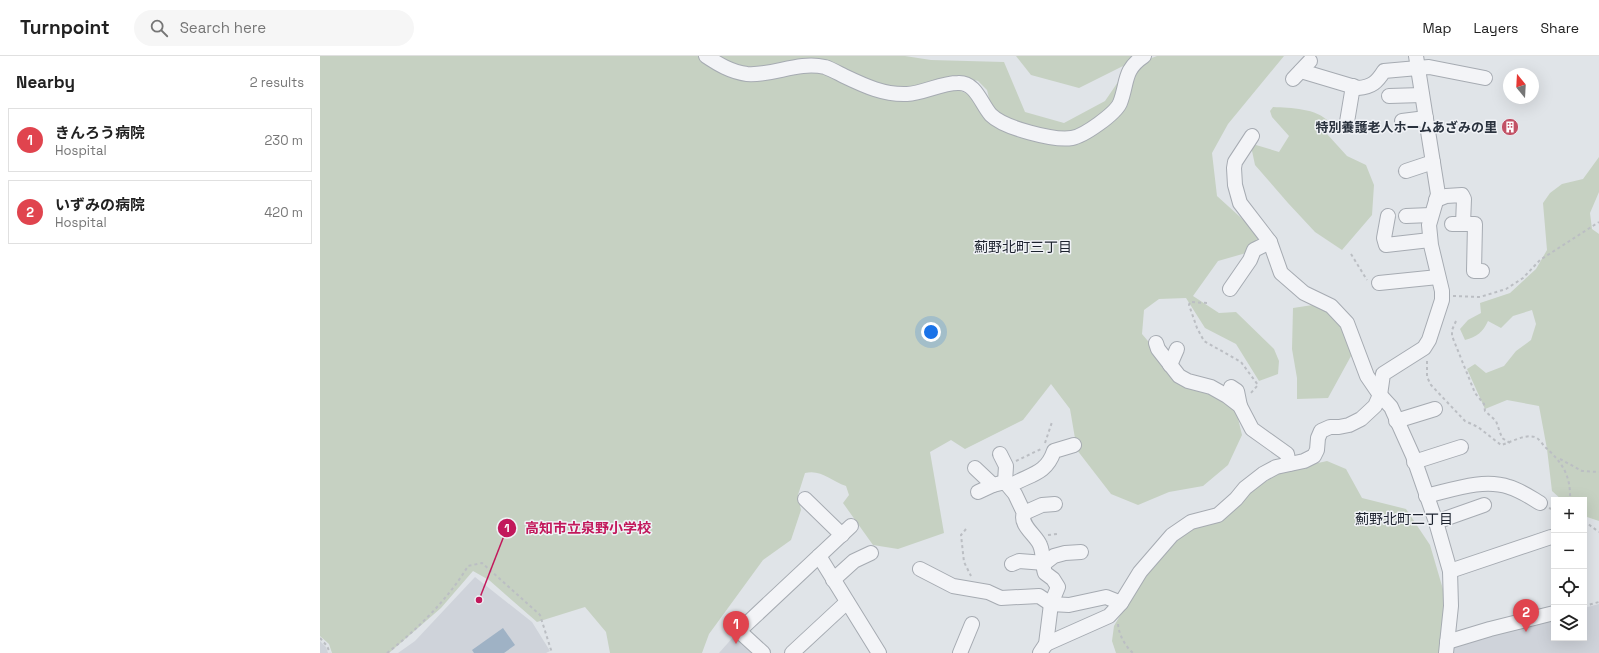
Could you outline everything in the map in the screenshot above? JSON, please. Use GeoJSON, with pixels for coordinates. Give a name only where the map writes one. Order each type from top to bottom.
{"type":"FeatureCollection","features":[{"type":"Feature","properties":{"kind":"street"},"geometry":{"type":"LineString","coordinates":[[706,56],[732,70],[748,74],[803,65],[827,67],[872,89],[894,94],[908,94],[958,83],[967,85],[976,92],[991,114],[998,120],[1020,129],[1048,136],[1067,138],[1073,138],[1087,132],[1098,124],[1119,104],[1129,69],[1144,56]]}},
{"type":"Feature","properties":{"kind":"street"},"geometry":{"type":"LineString","coordinates":[[1043,649],[1109,616],[1121,603],[1140,572],[1172,535],[1191,522],[1218,515],[1236,499],[1245,488],[1263,474],[1276,467],[1304,461],[1314,456],[1317,450],[1318,438],[1321,431],[1330,427],[1339,427],[1356,422],[1375,406],[1380,395],[1383,374],[1424,348],[1429,340],[1442,300],[1442,294],[1430,240],[1429,225],[1438,194],[1417,62]]}},
{"type":"Feature","properties":{"kind":"street"},"geometry":{"type":"LineString","coordinates":[[1301,70],[1353,86],[1366,88],[1375,84],[1384,71],[1417,62],[1429,67],[1485,78]]}},
{"type":"Feature","properties":{"kind":"street"},"geometry":{"type":"LineString","coordinates":[[1347,122],[1353,86]]}},
{"type":"Feature","properties":{"kind":"street"},"geometry":{"type":"LineString","coordinates":[[1389,96],[1422,95]]}},
{"type":"Feature","properties":{"kind":"street"},"geometry":{"type":"LineString","coordinates":[[1402,121],[1426,118]]}},
{"type":"Feature","properties":{"kind":"street"},"geometry":{"type":"LineString","coordinates":[[1252,136],[1235,162],[1235,185],[1240,203],[1270,242],[1281,273],[1304,293],[1322,300],[1342,316],[1347,323],[1367,376],[1380,395],[1391,407],[1414,462],[1436,522],[1450,571],[1451,606],[1446,647],[1490,629],[1551,614]]}},
{"type":"Feature","properties":{"kind":"street"},"geometry":{"type":"LineString","coordinates":[[1406,171],[1433,162]]}},
{"type":"Feature","properties":{"kind":"street"},"geometry":{"type":"LineString","coordinates":[[1436,200],[1446,196],[1462,195],[1464,199],[1458,224],[1475,224],[1474,271],[1482,271]]}},
{"type":"Feature","properties":{"kind":"street"},"geometry":{"type":"LineString","coordinates":[[1406,216],[1431,214]]}},
{"type":"Feature","properties":{"kind":"street"},"geometry":{"type":"LineString","coordinates":[[1388,216],[1379,237],[1386,245],[1430,240]]}},
{"type":"Feature","properties":{"kind":"street"},"geometry":{"type":"LineString","coordinates":[[1230,289],[1250,260],[1254,250],[1270,242]]}},
{"type":"Feature","properties":{"kind":"street"},"geometry":{"type":"LineString","coordinates":[[1379,283],[1438,277]]}},
{"type":"Feature","properties":{"kind":"street"},"geometry":{"type":"LineString","coordinates":[[1156,343],[1158,350],[1183,379],[1206,380],[1240,406]]}},
{"type":"Feature","properties":{"kind":"street"},"geometry":{"type":"LineString","coordinates":[[1170,365],[1177,349]]}},
{"type":"Feature","properties":{"kind":"street"},"geometry":{"type":"LineString","coordinates":[[1231,387],[1237,391],[1240,406],[1252,429],[1287,454],[1289,464]]}},
{"type":"Feature","properties":{"kind":"street"},"geometry":{"type":"LineString","coordinates":[[1396,421],[1435,409]]}},
{"type":"Feature","properties":{"kind":"street"},"geometry":{"type":"LineString","coordinates":[[978,492],[1043,469],[1050,462],[1054,451],[1074,445]]}},
{"type":"Feature","properties":{"kind":"street"},"geometry":{"type":"LineString","coordinates":[[1414,462],[1461,447]]}},
{"type":"Feature","properties":{"kind":"street"},"geometry":{"type":"LineString","coordinates":[[1003,460],[1003,484]]}},
{"type":"Feature","properties":{"kind":"street"},"geometry":{"type":"LineString","coordinates":[[976,468],[1003,484],[1024,513]]}},
{"type":"Feature","properties":{"kind":"street"},"geometry":{"type":"LineString","coordinates":[[1426,496],[1480,484],[1502,485],[1519,491],[1540,503]]}},
{"type":"Feature","properties":{"kind":"street"},"geometry":{"type":"LineString","coordinates":[[763,653],[739,631],[846,531],[805,499]]}},
{"type":"Feature","properties":{"kind":"street"},"geometry":{"type":"LineString","coordinates":[[1024,513],[1042,505],[1055,504]]}},
{"type":"Feature","properties":{"kind":"street"},"geometry":{"type":"LineString","coordinates":[[1436,522],[1484,505]]}},
{"type":"Feature","properties":{"kind":"street"},"geometry":{"type":"LineString","coordinates":[[1024,513],[1022,516],[1024,523],[1040,545],[1045,563],[1045,573],[1053,579],[1058,587],[1051,604],[1043,649]]}},
{"type":"Feature","properties":{"kind":"street"},"geometry":{"type":"LineString","coordinates":[[1450,571],[1551,537]]}},
{"type":"Feature","properties":{"kind":"street"},"geometry":{"type":"LineString","coordinates":[[1012,564],[1019,561],[1045,563],[1054,556],[1065,553],[1081,552]]}},
{"type":"Feature","properties":{"kind":"street"},"geometry":{"type":"LineString","coordinates":[[833,580],[854,561],[871,553]]}},
{"type":"Feature","properties":{"kind":"street"},"geometry":{"type":"LineString","coordinates":[[819,556],[879,653]]}},
{"type":"Feature","properties":{"kind":"street"},"geometry":{"type":"LineString","coordinates":[[920,569],[953,586],[988,592],[1000,598],[1039,596],[1051,604],[1069,605],[1106,597],[1121,603]]}},
{"type":"Feature","properties":{"kind":"street"},"geometry":{"type":"LineString","coordinates":[[792,653],[847,602]]}},
{"type":"Feature","properties":{"kind":"street"},"geometry":{"type":"LineString","coordinates":[[960,653],[972,624]]}},
{"type":"Feature","properties":{"kind":"path"},"geometry":{"type":"LineString","coordinates":[[1442,294],[1480,297],[1506,289],[1523,278],[1540,260],[1599,222]]}},
{"type":"Feature","properties":{"kind":"path"},"geometry":{"type":"LineString","coordinates":[[1351,254],[1369,282],[1379,283]]}},
{"type":"Feature","properties":{"kind":"path"},"geometry":{"type":"LineString","coordinates":[[1207,303],[1190,302],[1189,305],[1204,341],[1241,362],[1258,385],[1240,406]]}},
{"type":"Feature","properties":{"kind":"path"},"geometry":{"type":"LineString","coordinates":[[1456,321],[1452,330],[1452,336],[1475,393],[1484,404],[1485,411],[1496,421],[1502,438],[1510,443]]}},
{"type":"Feature","properties":{"kind":"path"},"geometry":{"type":"LineString","coordinates":[[1424,348],[1427,377],[1431,384],[1465,420],[1478,427],[1502,445],[1524,436],[1535,437],[1559,459],[1582,471],[1599,472]]}},
{"type":"Feature","properties":{"kind":"path"},"geometry":{"type":"LineString","coordinates":[[1003,460],[1043,448],[1052,422]]}},
{"type":"Feature","properties":{"kind":"path"},"geometry":{"type":"LineString","coordinates":[[1559,459],[1569,480],[1570,497]]}},
{"type":"Feature","properties":{"kind":"path"},"geometry":{"type":"LineString","coordinates":[[1587,523],[1599,532]]}},
{"type":"Feature","properties":{"kind":"path"},"geometry":{"type":"LineString","coordinates":[[966,529],[961,535],[964,562],[974,581]]}},
{"type":"Feature","properties":{"kind":"path"},"geometry":{"type":"LineString","coordinates":[[387,653],[399,644],[455,587],[468,566],[482,563],[540,615],[552,653]]}},
{"type":"Feature","properties":{"kind":"path"},"geometry":{"type":"LineString","coordinates":[[1587,605],[1599,602]]}},
{"type":"Feature","properties":{"kind":"path"},"geometry":{"type":"LineString","coordinates":[[1121,603],[1118,625],[1119,632],[1129,650],[1133,653]]}},
{"type":"Feature","properties":{"kind":"path"},"geometry":{"type":"LineString","coordinates":[[320,638],[327,646],[330,653]]}},
{"type":"Feature","properties":{"kind":"shaded area"},"geometry":{"type":"Polygon","coordinates":[[[475,577],[532,622],[550,651],[546,653],[398,653],[415,641],[475,577]]]}},
{"type":"Feature","properties":{"kind":"shaded area"},"geometry":{"type":"Polygon","coordinates":[[[1599,604],[1599,653],[1450,653],[1452,648],[1456,646],[1551,619],[1551,641],[1587,641],[1587,607],[1599,604]]]}},
{"type":"Feature","properties":{"kind":"shaded area"},"geometry":{"type":"Polygon","coordinates":[[[735,635],[756,653],[719,653],[735,635]]]}},
{"type":"Feature","properties":{"kind":"shaded area"},"geometry":{"type":"Polygon","coordinates":[[[320,641],[326,647],[328,653],[320,653],[320,641]]]}},
{"type":"Feature","properties":{"kind":"green space"},"geometry":{"type":"Polygon","coordinates":[[[320,56],[699,56],[713,65],[718,71],[731,78],[741,80],[754,80],[798,70],[827,74],[876,95],[958,90],[970,95],[986,117],[1070,144],[1089,139],[1127,106],[1131,83],[1137,70],[1148,60],[1157,56],[1284,56],[1228,124],[1212,153],[1217,196],[1260,235],[1246,253],[1218,261],[1193,296],[1219,313],[1236,312],[1274,349],[1279,361],[1278,374],[1259,381],[1236,344],[1205,328],[1186,298],[1159,299],[1144,310],[1142,334],[1169,366],[1235,406],[1242,435],[1228,465],[1203,486],[1169,492],[1138,505],[1111,494],[1077,450],[1070,409],[1051,384],[1023,420],[965,449],[951,440],[930,452],[944,533],[898,549],[873,545],[843,503],[849,495],[846,486],[821,474],[811,472],[805,473],[798,495],[801,510],[791,540],[763,560],[709,634],[702,653],[610,653],[606,632],[585,607],[537,622],[489,580],[473,571],[441,608],[389,653],[332,653],[329,644],[320,636],[320,56]]]}},
{"type":"Feature","properties":{"kind":"green space"},"geometry":{"type":"Polygon","coordinates":[[[713,56],[905,56],[931,60],[1004,62],[1025,112],[1064,123],[1105,101],[1120,79],[1113,103],[1087,126],[1065,133],[1046,131],[1005,118],[991,106],[987,90],[978,81],[963,77],[903,89],[875,83],[827,62],[747,67],[721,60],[713,56]]]}},
{"type":"Feature","properties":{"kind":"green space"},"geometry":{"type":"Polygon","coordinates":[[[1016,56],[1136,56],[1125,65],[1079,88],[1031,75],[1016,56]]]}},
{"type":"Feature","properties":{"kind":"green space"},"geometry":{"type":"Polygon","coordinates":[[[1273,107],[1310,111],[1324,117],[1329,122],[1327,134],[1347,156],[1366,165],[1374,185],[1372,215],[1342,250],[1315,232],[1255,165],[1251,146],[1256,145],[1279,152],[1289,136],[1272,117],[1270,111],[1273,107]]]}},
{"type":"Feature","properties":{"kind":"green space"},"geometry":{"type":"Polygon","coordinates":[[[1599,157],[1599,192],[1590,213],[1592,229],[1599,234],[1599,521],[1587,517],[1587,497],[1559,497],[1552,491],[1547,449],[1539,406],[1507,400],[1485,409],[1467,369],[1475,364],[1486,373],[1504,366],[1516,351],[1531,340],[1536,324],[1532,310],[1513,316],[1501,328],[1488,321],[1479,334],[1465,340],[1460,329],[1468,320],[1481,313],[1480,303],[1510,293],[1536,269],[1547,250],[1543,203],[1550,193],[1562,184],[1583,179],[1599,157]]]}},
{"type":"Feature","properties":{"kind":"green space"},"geometry":{"type":"Polygon","coordinates":[[[1326,303],[1350,320],[1351,356],[1328,398],[1297,399],[1297,378],[1292,349],[1293,308],[1326,303]]]}},
{"type":"Feature","properties":{"kind":"green space"},"geometry":{"type":"Polygon","coordinates":[[[1327,461],[1346,469],[1362,498],[1406,509],[1430,545],[1447,603],[1441,653],[1116,653],[1112,641],[1114,626],[1143,576],[1180,537],[1282,471],[1327,461]]]}},
{"type":"Feature","properties":{"kind":"water"},"geometry":{"type":"Polygon","coordinates":[[[503,628],[515,645],[504,653],[474,653],[472,650],[503,628]]]}},
{"type":"Feature","properties":{"kind":"place","name":"特別養護老人ホームあざみの里"},"geometry":{"type":"Point","coordinates":[1510,127]}},
{"type":"Feature","properties":{"kind":"place","name":"高知市立泉野小学校"},"geometry":{"type":"Point","coordinates":[479,600]}},
{"type":"Feature","properties":{"kind":"place","name":"いずみの病院"},"geometry":{"type":"Point","coordinates":[1526,632]}},
{"type":"Feature","properties":{"kind":"place","name":"きんろう病院"},"geometry":{"type":"Point","coordinates":[736,644]}},
{"type":"Feature","properties":{"kind":"district","name":"薊野北町三丁目"},"geometry":{"type":"Point","coordinates":[1023,247]}},
{"type":"Feature","properties":{"kind":"district","name":"薊野北町二丁目"},"geometry":{"type":"Point","coordinates":[1404,519]}}]}
